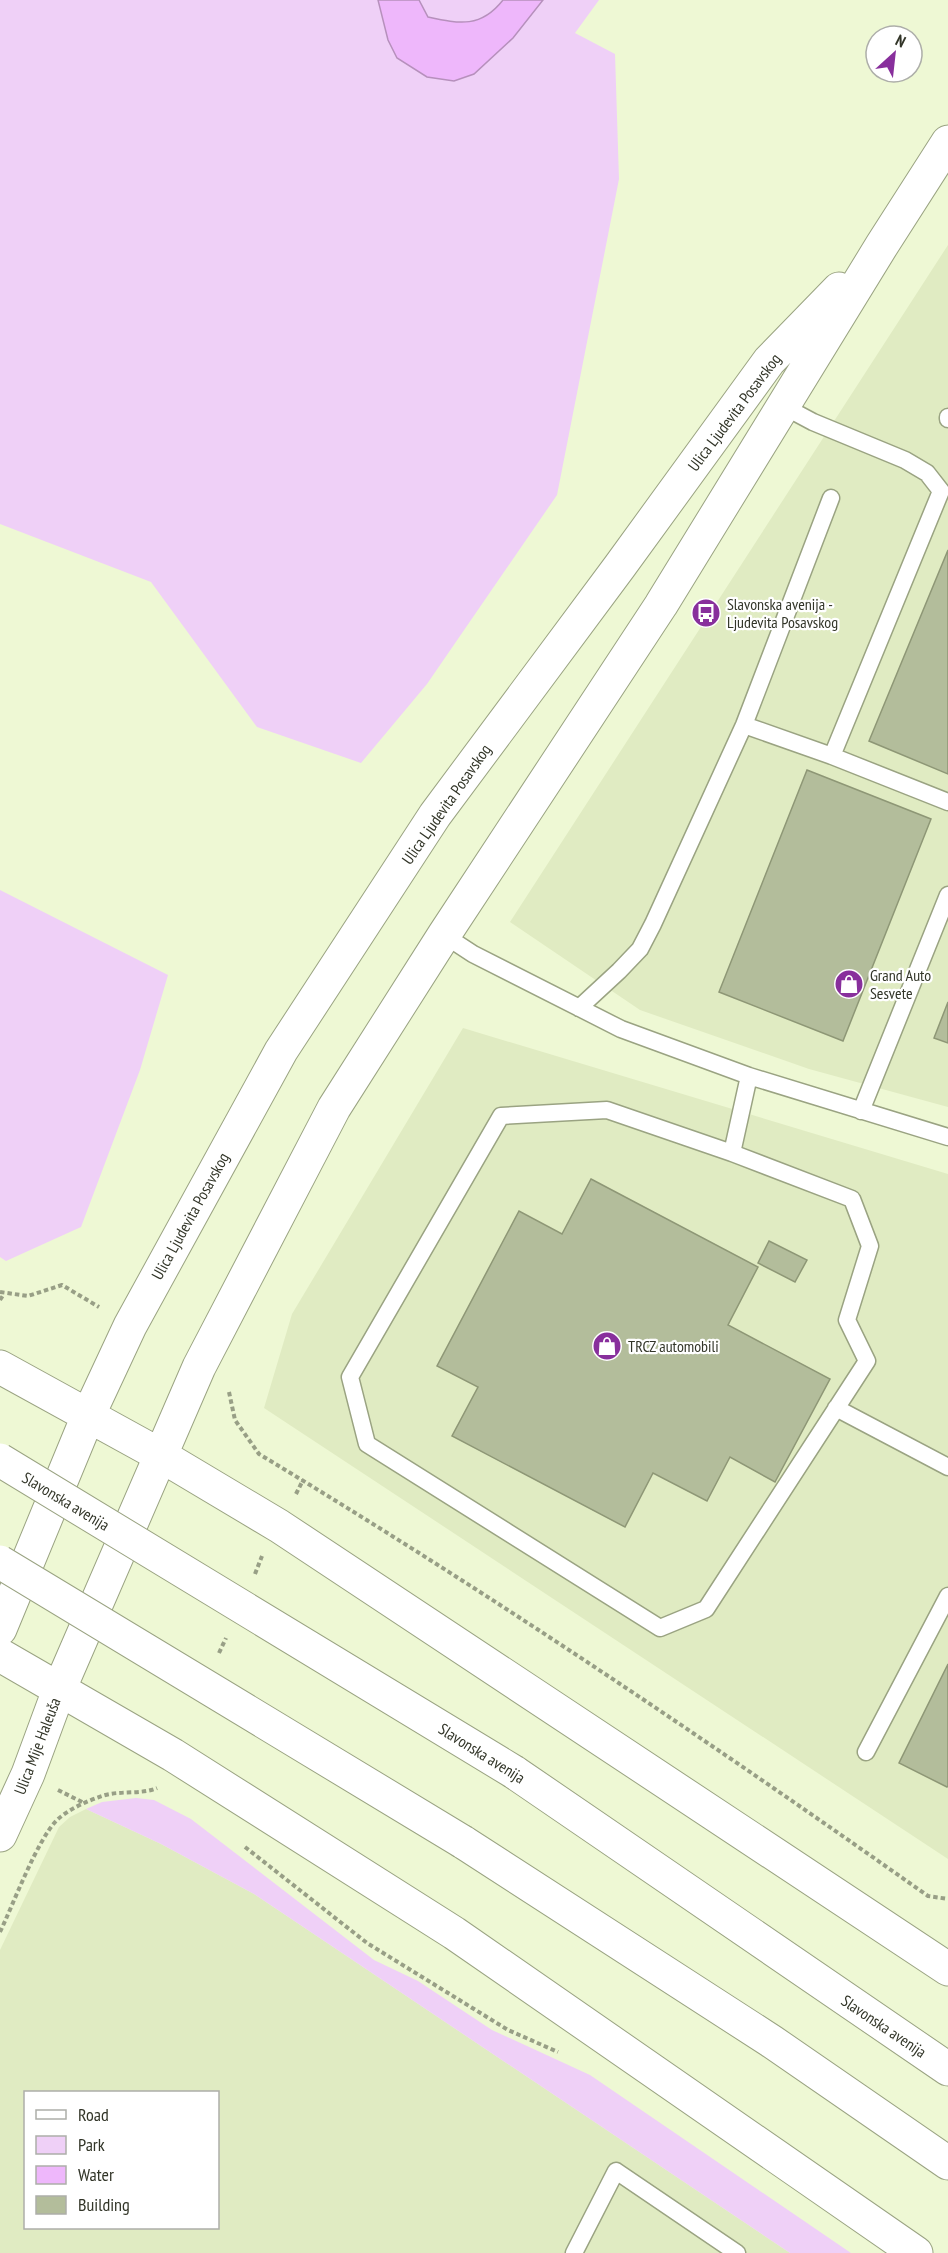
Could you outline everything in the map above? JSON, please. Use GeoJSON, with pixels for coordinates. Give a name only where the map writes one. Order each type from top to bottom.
{"type":"FeatureCollection","features":[{"type":"Feature","properties":{"kind":"main road","name":"Ulica Ljudevita Posavskog"},"geometry":{"type":"LineString","coordinates":[[160,1455],[199,1367],[334,1108],[444,935],[661,605],[882,245],[948,142]]}},
{"type":"Feature","properties":{"kind":"main road","name":"Ulica Ljudevita Posavskog"},"geometry":{"type":"LineString","coordinates":[[0,1629],[88,1416],[130,1326],[280,1051],[435,815],[769,361],[882,245]]}},
{"type":"Feature","properties":{"kind":"main road"},"geometry":{"type":"LineString","coordinates":[[0,1367],[160,1455],[305,1542],[948,1969]]}},
{"type":"Feature","properties":{"kind":"main road","name":"Ulica Mije Haleuša"},"geometry":{"type":"LineString","coordinates":[[0,1835],[28,1774],[59,1690],[160,1455]]}},
{"type":"Feature","properties":{"kind":"main road","name":"Slavonska avenija"},"geometry":{"type":"LineString","coordinates":[[0,1460],[514,1772],[948,2069]]}},
{"type":"Feature","properties":{"kind":"main road"},"geometry":{"type":"LineString","coordinates":[[0,1562],[463,1842],[771,2041],[948,2163]]}},
{"type":"Feature","properties":{"kind":"main road"},"geometry":{"type":"LineString","coordinates":[[0,1655],[173,1755],[454,1933],[916,2253]]}},
{"type":"Feature","properties":{"kind":"lane"},"geometry":{"type":"LineString","coordinates":[[783,406],[813,422],[905,460],[927,473],[940,491],[832,756]]}},
{"type":"Feature","properties":{"kind":"lane"},"geometry":{"type":"LineString","coordinates":[[579,1008],[640,949],[744,725],[831,498]]}},
{"type":"Feature","properties":{"kind":"lane"},"geometry":{"type":"LineString","coordinates":[[744,725],[832,756],[948,802]]}},
{"type":"Feature","properties":{"kind":"lane"},"geometry":{"type":"LineString","coordinates":[[861,1111],[948,895]]}},
{"type":"Feature","properties":{"kind":"lane"},"geometry":{"type":"LineString","coordinates":[[444,935],[473,954],[621,1029],[748,1076],[948,1137]]}},
{"type":"Feature","properties":{"kind":"lane"},"geometry":{"type":"LineString","coordinates":[[732,1153],[748,1076]]}},
{"type":"Feature","properties":{"kind":"lane"},"geometry":{"type":"LineString","coordinates":[[607,1110],[732,1153],[852,1199],[870,1246],[847,1320],[867,1360],[706,1609],[660,1628],[367,1444],[350,1377],[501,1116],[607,1110]]}},
{"type":"Feature","properties":{"kind":"lane"},"geometry":{"type":"LineString","coordinates":[[836,1408],[948,1467]]}},
{"type":"Feature","properties":{"kind":"lane"},"geometry":{"type":"LineString","coordinates":[[866,1752],[948,1596]]}},
{"type":"Feature","properties":{"kind":"lane"},"geometry":{"type":"LineString","coordinates":[[574,2253],[616,2171],[737,2253]]}},
{"type":"Feature","properties":{"kind":"path"},"geometry":{"type":"LineString","coordinates":[[0,1300],[2,1293],[28,1296],[62,1285],[74,1292]]}},
{"type":"Feature","properties":{"kind":"path"},"geometry":{"type":"LineString","coordinates":[[228,1385],[235,1420],[259,1454],[303,1480],[745,1767],[928,1896],[948,1899]]}},
{"type":"Feature","properties":{"kind":"path"},"geometry":{"type":"LineString","coordinates":[[295,1496],[303,1480]]}},
{"type":"Feature","properties":{"kind":"path"},"geometry":{"type":"LineString","coordinates":[[254,1575],[263,1555]]}},
{"type":"Feature","properties":{"kind":"path"},"geometry":{"type":"LineString","coordinates":[[217,1658],[226,1637]]}},
{"type":"Feature","properties":{"kind":"path"},"geometry":{"type":"LineString","coordinates":[[156,1789],[159,1784]]}},
{"type":"Feature","properties":{"kind":"path"},"geometry":{"type":"LineString","coordinates":[[0,1932],[46,1837],[57,1821],[84,1803],[104,1795],[156,1789],[165,1794]]}},
{"type":"Feature","properties":{"kind":"path"},"geometry":{"type":"LineString","coordinates":[[70,1795],[84,1803]]}},
{"type":"Feature","properties":{"kind":"path"},"geometry":{"type":"LineString","coordinates":[[237,1841],[367,1943],[508,2030],[563,2054]]}},
{"type":"Feature","properties":{"kind":"shaded area"},"geometry":{"type":"Polygon","coordinates":[[[948,245],[948,1107],[809,1069],[640,1010],[510,922],[948,245]]]}},
{"type":"Feature","properties":{"kind":"shaded area"},"geometry":{"type":"Polygon","coordinates":[[[463,1028],[948,1174],[948,1859],[264,1408],[292,1314],[463,1028]]]}},
{"type":"Feature","properties":{"kind":"shaded area"},"geometry":{"type":"Polygon","coordinates":[[[86,1809],[161,1844],[254,1894],[790,2253],[0,2253],[0,1950],[59,1827],[70,1817],[86,1809]]]}},
{"type":"Feature","properties":{"kind":"green space"},"geometry":{"type":"Polygon","coordinates":[[[0,0],[599,0],[575,33],[615,54],[619,179],[557,495],[427,684],[361,763],[257,727],[151,582],[0,524],[0,0]]]}},
{"type":"Feature","properties":{"kind":"green space"},"geometry":{"type":"Polygon","coordinates":[[[0,890],[168,975],[140,1070],[81,1227],[6,1261],[0,1257],[0,890]]]}},
{"type":"Feature","properties":{"kind":"green space"},"geometry":{"type":"Polygon","coordinates":[[[136,1798],[154,1800],[191,1819],[374,1960],[418,1981],[492,2030],[590,2075],[851,2253],[790,2253],[254,1894],[161,1844],[86,1809],[102,1802],[136,1798]]]}},
{"type":"Feature","properties":{"kind":"water"},"geometry":{"type":"Polygon","coordinates":[[[378,0],[419,0],[428,17],[469,22],[487,15],[503,0],[543,0],[513,38],[474,74],[454,81],[427,77],[397,58],[388,40],[378,0]]]}},
{"type":"Feature","properties":{"kind":"building"},"geometry":{"type":"Polygon","coordinates":[[[948,550],[948,774],[869,741],[948,550]]]}},
{"type":"Feature","properties":{"kind":"building"},"geometry":{"type":"Polygon","coordinates":[[[807,770],[931,819],[843,1041],[719,992],[807,770]]]}},
{"type":"Feature","properties":{"kind":"building"},"geometry":{"type":"Polygon","coordinates":[[[948,1002],[948,1043],[934,1038],[948,1002]]]}},
{"type":"Feature","properties":{"kind":"building","name":"TRCZ automobili"},"geometry":{"type":"Polygon","coordinates":[[[591,1179],[758,1267],[728,1325],[830,1379],[775,1482],[730,1457],[707,1501],[653,1473],[625,1527],[452,1436],[478,1387],[437,1366],[519,1211],[562,1234],[591,1179]]]}},
{"type":"Feature","properties":{"kind":"building"},"geometry":{"type":"Polygon","coordinates":[[[769,1241],[807,1260],[795,1282],[758,1263],[769,1241]]]}},
{"type":"Feature","properties":{"kind":"building"},"geometry":{"type":"Polygon","coordinates":[[[948,1664],[948,1786],[947,1787],[899,1763],[948,1664]]]}},
{"type":"Feature","properties":{"kind":"place","name":"Slavonska avenija - Ljudevita Posavskog"},"geometry":{"type":"Point","coordinates":[706,613]}},
{"type":"Feature","properties":{"kind":"place","name":"Grand Auto Sesvete"},"geometry":{"type":"Point","coordinates":[849,984]}},
{"type":"Feature","properties":{"kind":"place","name":"TRCZ automobili"},"geometry":{"type":"Point","coordinates":[607,1346]}}]}
